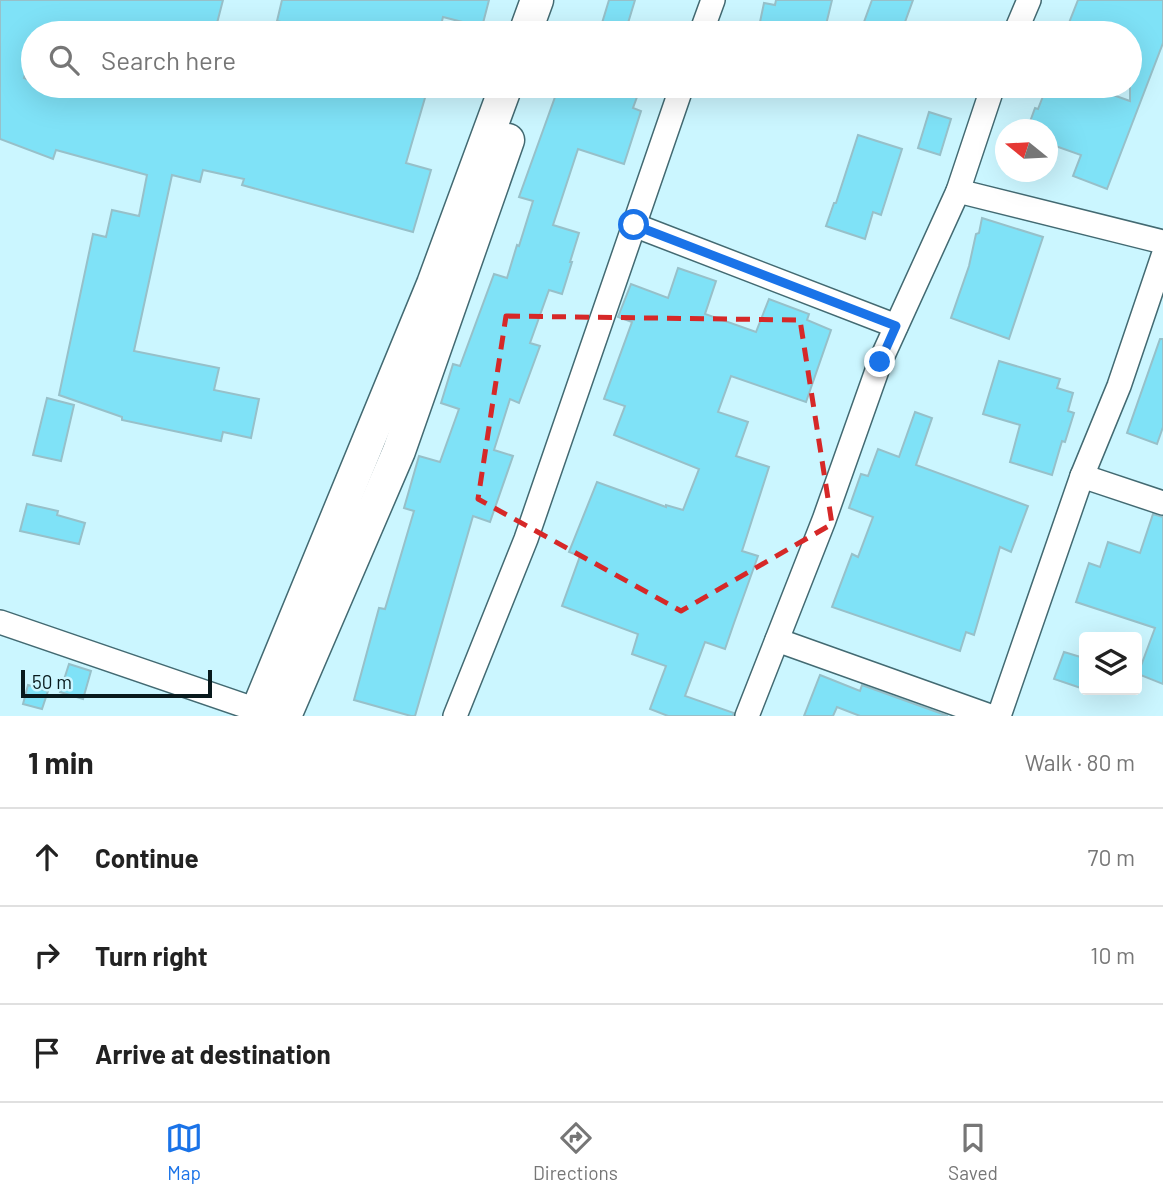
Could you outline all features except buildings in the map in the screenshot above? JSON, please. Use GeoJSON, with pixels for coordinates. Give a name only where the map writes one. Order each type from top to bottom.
{"type":"FeatureCollection","features":[{"type":"Feature","properties":{"kind":"street"},"geometry":{"type":"LineString","coordinates":[[529,21],[537,0]]}},
{"type":"Feature","properties":{"kind":"street"},"geometry":{"type":"LineString","coordinates":[[550,21],[558,0]]}},
{"type":"Feature","properties":{"kind":"street"},"geometry":{"type":"LineString","coordinates":[[705,21],[713,0]]}},
{"type":"Feature","properties":{"kind":"street"},"geometry":{"type":"LineString","coordinates":[[1020,21],[1029,0]]}},
{"type":"Feature","properties":{"kind":"street"},"geometry":{"type":"LineString","coordinates":[[266,714],[433,284],[502,98]]}},
{"type":"Feature","properties":{"kind":"street"},"geometry":{"type":"LineString","coordinates":[[266,714],[399,451],[523,98]]}},
{"type":"Feature","properties":{"kind":"street"},"geometry":{"type":"LineString","coordinates":[[455,716],[526,539],[678,98]]}},
{"type":"Feature","properties":{"kind":"street"},"geometry":{"type":"LineString","coordinates":[[747,716],[824,520],[880,362],[958,191],[989,98]]}},
{"type":"Feature","properties":{"kind":"street"},"geometry":{"type":"LineString","coordinates":[[958,191],[1163,242]]}},
{"type":"Feature","properties":{"kind":"street"},"geometry":{"type":"LineString","coordinates":[[634,225],[896,326]]}},
{"type":"Feature","properties":{"kind":"street"},"geometry":{"type":"LineString","coordinates":[[999,716],[1082,476],[1119,386],[1163,256]]}},
{"type":"Feature","properties":{"kind":"street"},"geometry":{"type":"LineString","coordinates":[[1082,476],[1163,503]]}},
{"type":"Feature","properties":{"kind":"street"},"geometry":{"type":"LineString","coordinates":[[0,622],[266,714]]}},
{"type":"Feature","properties":{"kind":"street"},"geometry":{"type":"LineString","coordinates":[[777,640],[990,716]]}},
{"type":"Feature","properties":{"kind":"highlighted area"},"geometry":{"type":"Polygon","coordinates":[[[506,316],[800,320],[832,524],[681,611],[478,499],[506,316]]]}},
{"type":"Feature","properties":{"kind":"route"},"geometry":{"type":"LineString","coordinates":[[634,225],[896,326],[880,362]]}}]}
